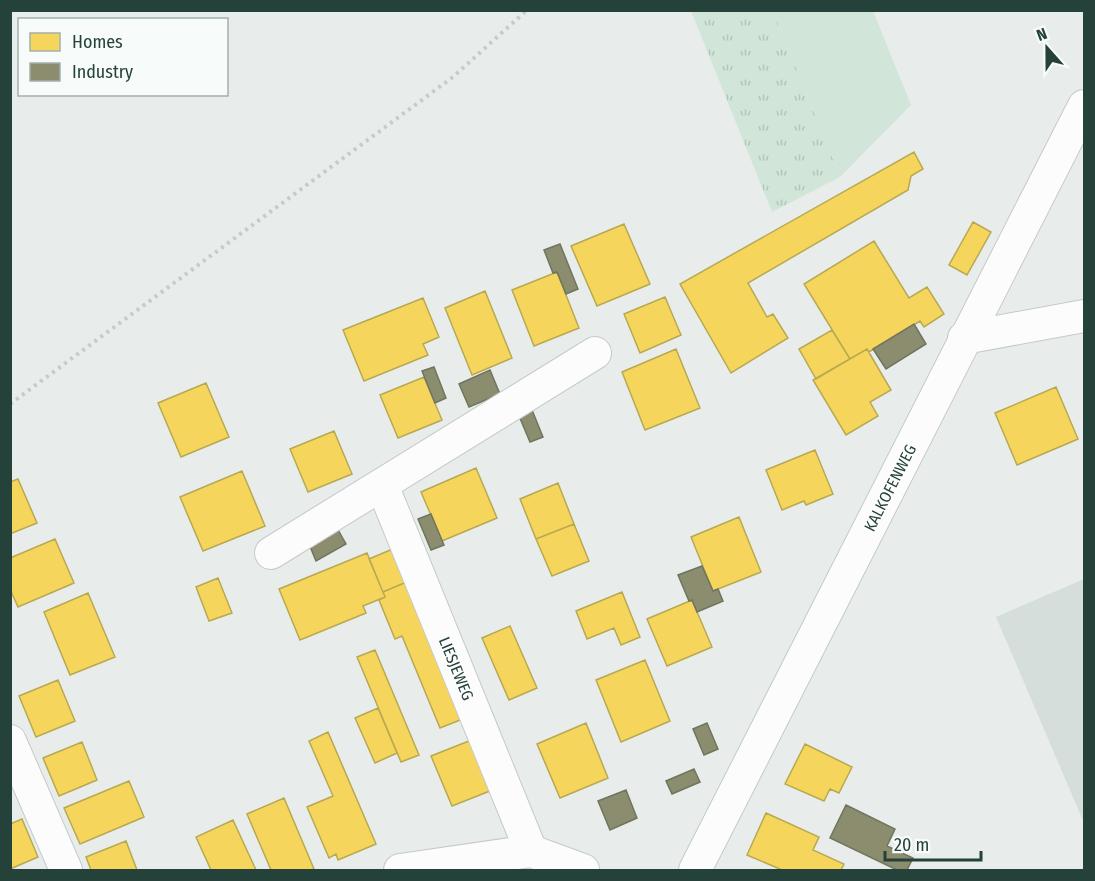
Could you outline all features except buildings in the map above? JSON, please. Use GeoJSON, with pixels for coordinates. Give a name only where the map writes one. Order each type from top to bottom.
{"type":"FeatureCollection","features":[{"type":"Feature","properties":{"kind":"street","name":"KALKOFENWEG"},"geometry":{"type":"LineString","coordinates":[[695,870],[1084,106]]}},
{"type":"Feature","properties":{"kind":"street"},"geometry":{"type":"LineString","coordinates":[[964,338],[1084,316]]}},
{"type":"Feature","properties":{"kind":"street"},"geometry":{"type":"LineString","coordinates":[[272,553],[595,353]]}},
{"type":"Feature","properties":{"kind":"street","name":"LIESJEWEG"},"geometry":{"type":"LineString","coordinates":[[382,485],[531,851]]}},
{"type":"Feature","properties":{"kind":"street"},"geometry":{"type":"LineString","coordinates":[[10,741],[66,870]]}},
{"type":"Feature","properties":{"kind":"street"},"geometry":{"type":"LineString","coordinates":[[399,870],[531,851],[583,870]]}},
{"type":"Feature","properties":{"kind":"path"},"geometry":{"type":"LineString","coordinates":[[10,404],[453,77],[527,10]]}},
{"type":"Feature","properties":{"kind":"shaded area"},"geometry":{"type":"Polygon","coordinates":[[[1084,579],[1084,823],[996,617],[1084,579]]]}},
{"type":"Feature","properties":{"kind":"green space"},"geometry":{"type":"Polygon","coordinates":[[[691,11],[773,11],[840,177],[772,212],[691,11]]]}},
{"type":"Feature","properties":{"kind":"green space"},"geometry":{"type":"Polygon","coordinates":[[[773,11],[873,11],[911,105],[840,177],[773,11]]]}}]}
